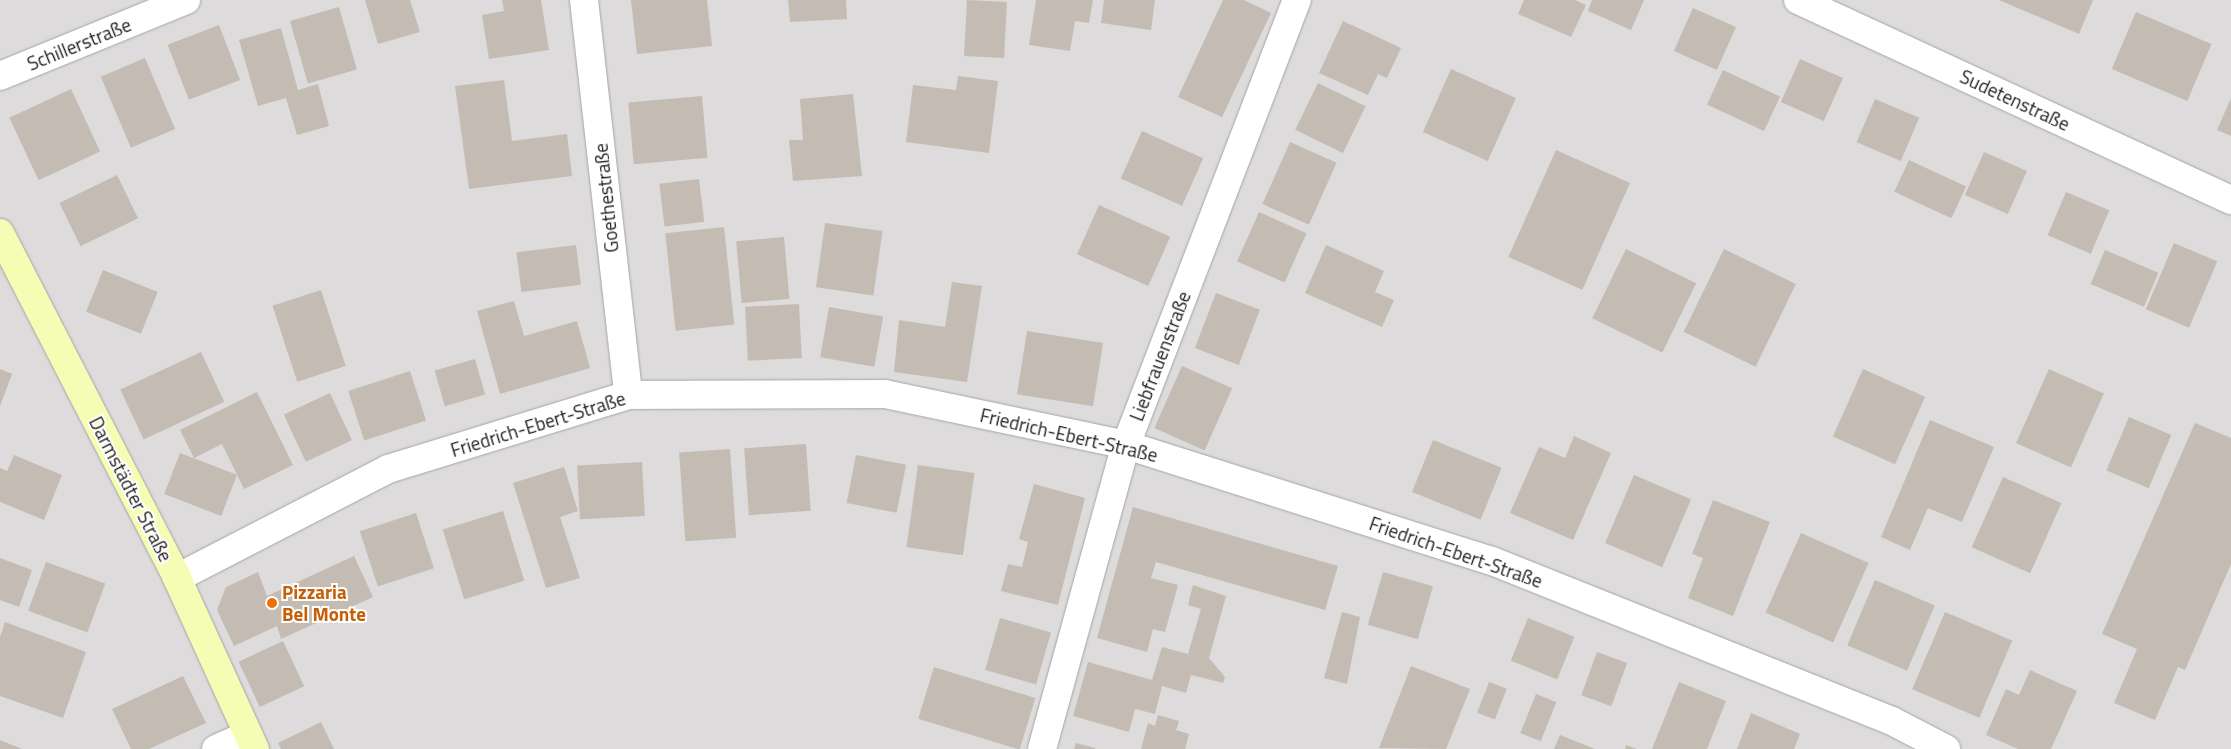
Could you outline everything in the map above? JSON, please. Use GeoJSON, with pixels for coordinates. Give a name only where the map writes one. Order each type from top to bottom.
{"type":"FeatureCollection","features":[{"type":"Feature","properties":{"kind":"street","name":"Schillerstraße"},"geometry":{"type":"LineString","coordinates":[[0,76],[186,0]]}},
{"type":"Feature","properties":{"kind":"street","name":"Goethestraße"},"geometry":{"type":"LineString","coordinates":[[584,0],[628,395]]}},
{"type":"Feature","properties":{"kind":"street","name":"Liebfrauenstraße"},"geometry":{"type":"LineString","coordinates":[[1042,749],[1126,445],[1297,0]]}},
{"type":"Feature","properties":{"kind":"street","name":"Sudetenstraße"},"geometry":{"type":"LineString","coordinates":[[1798,0],[2231,200]]}},
{"type":"Feature","properties":{"kind":"street","name":"Darmstädter Straße"},"geometry":{"type":"LineString","coordinates":[[0,232],[177,578],[251,742]]}},
{"type":"Feature","properties":{"kind":"street","name":"Friedrich-Ebert-Straße"},"geometry":{"type":"LineString","coordinates":[[177,578],[388,470],[628,395],[885,394],[1126,445],[1492,561],[1897,723],[1946,749]]}},
{"type":"Feature","properties":{"kind":"street"},"geometry":{"type":"LineString","coordinates":[[216,749],[251,742]]}},
{"type":"Feature","properties":{"kind":"shaded area"},"geometry":{"type":"Polygon","coordinates":[[[0,0],[2231,0],[2231,749],[0,749],[0,0]]]}},
{"type":"Feature","properties":{"kind":"building"},"geometry":{"type":"Polygon","coordinates":[[[365,0],[410,0],[420,32],[378,44],[365,0]]]}},
{"type":"Feature","properties":{"kind":"building"},"geometry":{"type":"Polygon","coordinates":[[[502,0],[541,0],[549,50],[489,59],[482,15],[504,11],[502,0]]]}},
{"type":"Feature","properties":{"kind":"building"},"geometry":{"type":"Polygon","coordinates":[[[631,0],[707,0],[712,46],[637,54],[631,0]]]}},
{"type":"Feature","properties":{"kind":"building"},"geometry":{"type":"Polygon","coordinates":[[[788,0],[846,0],[847,19],[790,22],[788,0]]]}},
{"type":"Feature","properties":{"kind":"building"},"geometry":{"type":"Polygon","coordinates":[[[967,0],[1007,2],[1004,58],[964,56],[967,0]]]}},
{"type":"Feature","properties":{"kind":"building"},"geometry":{"type":"Polygon","coordinates":[[[1036,0],[1093,0],[1089,23],[1075,21],[1070,51],[1029,45],[1036,0]]]}},
{"type":"Feature","properties":{"kind":"building"},"geometry":{"type":"Polygon","coordinates":[[[1104,0],[1155,0],[1151,30],[1101,23],[1104,0]]]}},
{"type":"Feature","properties":{"kind":"building"},"geometry":{"type":"Polygon","coordinates":[[[1223,0],[1244,0],[1271,13],[1222,117],[1178,97],[1223,0]]]}},
{"type":"Feature","properties":{"kind":"building"},"geometry":{"type":"Polygon","coordinates":[[[1524,0],[1575,0],[1586,5],[1571,37],[1518,14],[1524,0]]]}},
{"type":"Feature","properties":{"kind":"building"},"geometry":{"type":"Polygon","coordinates":[[[1592,0],[1644,0],[1631,30],[1588,11],[1592,0]]]}},
{"type":"Feature","properties":{"kind":"building"},"geometry":{"type":"Polygon","coordinates":[[[1999,0],[2093,0],[2079,34],[1999,0]]]}},
{"type":"Feature","properties":{"kind":"building"},"geometry":{"type":"Polygon","coordinates":[[[339,7],[357,69],[308,84],[290,21],[339,7]]]}},
{"type":"Feature","properties":{"kind":"building"},"geometry":{"type":"Polygon","coordinates":[[[1693,8],[1736,27],[1717,70],[1674,51],[1693,8]]]}},
{"type":"Feature","properties":{"kind":"building"},"geometry":{"type":"Polygon","coordinates":[[[2136,12],[2211,44],[2187,101],[2112,69],[2136,12]]]}},
{"type":"Feature","properties":{"kind":"building"},"geometry":{"type":"Polygon","coordinates":[[[1343,21],[1401,48],[1387,78],[1378,74],[1368,95],[1319,73],[1343,21]]]}},
{"type":"Feature","properties":{"kind":"building"},"geometry":{"type":"Polygon","coordinates":[[[219,25],[240,80],[189,100],[168,45],[219,25]]]}},
{"type":"Feature","properties":{"kind":"building"},"geometry":{"type":"Polygon","coordinates":[[[281,28],[298,90],[318,84],[329,126],[297,135],[286,98],[258,106],[239,40],[281,28]]]}},
{"type":"Feature","properties":{"kind":"building"},"geometry":{"type":"Polygon","coordinates":[[[145,58],[175,129],[131,148],[101,77],[145,58]]]}},
{"type":"Feature","properties":{"kind":"building"},"geometry":{"type":"Polygon","coordinates":[[[1800,59],[1843,78],[1824,121],[1781,102],[1800,59]]]}},
{"type":"Feature","properties":{"kind":"building"},"geometry":{"type":"Polygon","coordinates":[[[1451,69],[1516,98],[1488,161],[1423,132],[1451,69]]]}},
{"type":"Feature","properties":{"kind":"building"},"geometry":{"type":"Polygon","coordinates":[[[1723,70],[1780,97],[1764,131],[1707,104],[1723,70]]]}},
{"type":"Feature","properties":{"kind":"building"},"geometry":{"type":"Polygon","coordinates":[[[958,76],[998,81],[989,153],[906,142],[913,85],[956,90],[958,76]]]}},
{"type":"Feature","properties":{"kind":"building"},"geometry":{"type":"Polygon","coordinates":[[[504,80],[512,141],[567,134],[572,176],[469,189],[455,86],[504,80]]]}},
{"type":"Feature","properties":{"kind":"building"},"geometry":{"type":"Polygon","coordinates":[[[1318,83],[1366,106],[1343,153],[1295,130],[1318,83]]]}},
{"type":"Feature","properties":{"kind":"building"},"geometry":{"type":"Polygon","coordinates":[[[71,89],[100,152],[39,180],[9,118],[71,89]]]}},
{"type":"Feature","properties":{"kind":"building"},"geometry":{"type":"Polygon","coordinates":[[[853,94],[862,176],[793,181],[789,140],[803,140],[800,99],[853,94]]]}},
{"type":"Feature","properties":{"kind":"building"},"geometry":{"type":"Polygon","coordinates":[[[702,96],[707,158],[634,164],[628,102],[702,96]]]}},
{"type":"Feature","properties":{"kind":"building"},"geometry":{"type":"Polygon","coordinates":[[[2231,98],[2231,136],[2217,130],[2231,98]]]}},
{"type":"Feature","properties":{"kind":"building"},"geometry":{"type":"Polygon","coordinates":[[[1875,99],[1919,118],[1901,161],[1857,142],[1875,99]]]}},
{"type":"Feature","properties":{"kind":"building"},"geometry":{"type":"Polygon","coordinates":[[[1142,131],[1203,158],[1182,206],[1121,179],[1142,131]]]}},
{"type":"Feature","properties":{"kind":"building"},"geometry":{"type":"Polygon","coordinates":[[[1290,142],[1337,163],[1309,225],[1262,204],[1290,142]]]}},
{"type":"Feature","properties":{"kind":"building"},"geometry":{"type":"Polygon","coordinates":[[[1556,150],[1630,183],[1582,290],[1508,257],[1556,150]]]}},
{"type":"Feature","properties":{"kind":"building"},"geometry":{"type":"Polygon","coordinates":[[[1984,152],[2027,171],[2008,214],[1965,195],[1984,152]]]}},
{"type":"Feature","properties":{"kind":"building"},"geometry":{"type":"Polygon","coordinates":[[[1909,160],[1966,187],[1951,218],[1894,192],[1909,160]]]}},
{"type":"Feature","properties":{"kind":"building"},"geometry":{"type":"Polygon","coordinates":[[[117,175],[138,218],[81,246],[59,203],[117,175]]]}},
{"type":"Feature","properties":{"kind":"building"},"geometry":{"type":"Polygon","coordinates":[[[699,179],[704,222],[665,227],[659,184],[699,179]]]}},
{"type":"Feature","properties":{"kind":"building"},"geometry":{"type":"Polygon","coordinates":[[[2066,192],[2109,210],[2091,254],[2048,235],[2066,192]]]}},
{"type":"Feature","properties":{"kind":"building"},"geometry":{"type":"Polygon","coordinates":[[[1099,205],[1170,237],[1148,286],[1077,254],[1099,205]]]}},
{"type":"Feature","properties":{"kind":"building"},"geometry":{"type":"Polygon","coordinates":[[[1259,212],[1307,233],[1285,282],[1237,261],[1259,212]]]}},
{"type":"Feature","properties":{"kind":"building"},"geometry":{"type":"Polygon","coordinates":[[[825,223],[882,231],[873,295],[816,287],[825,223]]]}},
{"type":"Feature","properties":{"kind":"building"},"geometry":{"type":"Polygon","coordinates":[[[724,227],[734,324],[676,331],[665,233],[724,227]]]}},
{"type":"Feature","properties":{"kind":"building"},"geometry":{"type":"Polygon","coordinates":[[[784,237],[789,299],[742,303],[736,241],[784,237]]]}},
{"type":"Feature","properties":{"kind":"building"},"geometry":{"type":"Polygon","coordinates":[[[2174,243],[2217,261],[2189,328],[2146,309],[2174,243]]]}},
{"type":"Feature","properties":{"kind":"building"},"geometry":{"type":"Polygon","coordinates":[[[576,245],[581,285],[521,292],[516,252],[576,245]]]}},
{"type":"Feature","properties":{"kind":"building"},"geometry":{"type":"Polygon","coordinates":[[[1326,245],[1384,271],[1375,292],[1394,300],[1382,327],[1305,293],[1326,245]]]}},
{"type":"Feature","properties":{"kind":"building"},"geometry":{"type":"Polygon","coordinates":[[[1626,249],[1696,283],[1662,352],[1592,318],[1626,249]]]}},
{"type":"Feature","properties":{"kind":"building"},"geometry":{"type":"Polygon","coordinates":[[[1724,249],[1796,284],[1756,367],[1684,332],[1724,249]]]}},
{"type":"Feature","properties":{"kind":"building"},"geometry":{"type":"Polygon","coordinates":[[[2105,250],[2158,273],[2144,307],[2091,284],[2105,250]]]}},
{"type":"Feature","properties":{"kind":"building"},"geometry":{"type":"Polygon","coordinates":[[[103,270],[158,292],[141,334],[86,312],[103,270]]]}},
{"type":"Feature","properties":{"kind":"building"},"geometry":{"type":"Polygon","coordinates":[[[952,282],[982,286],[967,382],[894,372],[899,320],[945,327],[952,282]]]}},
{"type":"Feature","properties":{"kind":"building"},"geometry":{"type":"Polygon","coordinates":[[[321,290],[346,366],[297,382],[272,306],[321,290]]]}},
{"type":"Feature","properties":{"kind":"building"},"geometry":{"type":"Polygon","coordinates":[[[1216,293],[1260,310],[1239,365],[1195,348],[1216,293]]]}},
{"type":"Feature","properties":{"kind":"building"},"geometry":{"type":"Polygon","coordinates":[[[514,301],[524,336],[577,321],[590,368],[500,394],[477,311],[514,301]]]}},
{"type":"Feature","properties":{"kind":"building"},"geometry":{"type":"Polygon","coordinates":[[[799,304],[802,358],[748,361],[745,307],[799,304]]]}},
{"type":"Feature","properties":{"kind":"building"},"geometry":{"type":"Polygon","coordinates":[[[829,307],[883,317],[874,367],[820,357],[829,307]]]}},
{"type":"Feature","properties":{"kind":"building"},"geometry":{"type":"Polygon","coordinates":[[[1027,331],[1103,343],[1093,406],[1017,394],[1027,331]]]}},
{"type":"Feature","properties":{"kind":"building"},"geometry":{"type":"Polygon","coordinates":[[[201,352],[224,402],[144,439],[120,390],[201,352]]]}},
{"type":"Feature","properties":{"kind":"building"},"geometry":{"type":"Polygon","coordinates":[[[475,359],[485,395],[445,406],[435,371],[475,359]]]}},
{"type":"Feature","properties":{"kind":"building"},"geometry":{"type":"Polygon","coordinates":[[[1182,366],[1232,388],[1205,450],[1154,428],[1182,366]]]}},
{"type":"Feature","properties":{"kind":"building"},"geometry":{"type":"Polygon","coordinates":[[[0,369],[12,374],[0,406],[0,369]]]}},
{"type":"Feature","properties":{"kind":"building"},"geometry":{"type":"Polygon","coordinates":[[[1863,369],[1925,397],[1895,464],[1833,437],[1863,369]]]}},
{"type":"Feature","properties":{"kind":"building"},"geometry":{"type":"Polygon","coordinates":[[[2049,369],[2104,393],[2071,467],[2016,443],[2049,369]]]}},
{"type":"Feature","properties":{"kind":"building"},"geometry":{"type":"Polygon","coordinates":[[[410,371],[426,420],[364,441],[348,391],[410,371]]]}},
{"type":"Feature","properties":{"kind":"building"},"geometry":{"type":"Polygon","coordinates":[[[257,392],[293,465],[244,489],[222,444],[194,458],[180,430],[257,392]]]}},
{"type":"Feature","properties":{"kind":"building"},"geometry":{"type":"Polygon","coordinates":[[[330,393],[352,440],[306,462],[284,415],[330,393]]]}},
{"type":"Feature","properties":{"kind":"building"},"geometry":{"type":"Polygon","coordinates":[[[2129,417],[2171,435],[2149,488],[2106,470],[2129,417]]]}},
{"type":"Feature","properties":{"kind":"building"},"geometry":{"type":"Polygon","coordinates":[[[1930,420],[1994,447],[1962,522],[1928,508],[1910,550],[1881,537],[1930,420]]]}},
{"type":"Feature","properties":{"kind":"building"},"geometry":{"type":"Polygon","coordinates":[[[2195,423],[2231,438],[2231,564],[2185,670],[2178,667],[2155,720],[2114,703],[2137,649],[2102,634],[2195,423]]]}},
{"type":"Feature","properties":{"kind":"building"},"geometry":{"type":"Polygon","coordinates":[[[1574,436],[1611,453],[1573,540],[1510,513],[1539,447],[1565,458],[1574,436]]]}},
{"type":"Feature","properties":{"kind":"building"},"geometry":{"type":"Polygon","coordinates":[[[1433,440],[1502,468],[1481,520],[1412,492],[1433,440]]]}},
{"type":"Feature","properties":{"kind":"building"},"geometry":{"type":"Polygon","coordinates":[[[806,444],[811,511],[749,515],[744,448],[806,444]]]}},
{"type":"Feature","properties":{"kind":"building"},"geometry":{"type":"Polygon","coordinates":[[[730,449],[736,538],[685,541],[679,453],[730,449]]]}},
{"type":"Feature","properties":{"kind":"building"},"geometry":{"type":"Polygon","coordinates":[[[180,453],[237,475],[221,516],[164,494],[180,453]]]}},
{"type":"Feature","properties":{"kind":"building"},"geometry":{"type":"Polygon","coordinates":[[[14,455],[62,475],[44,520],[0,502],[0,468],[7,471],[14,455]]]}},
{"type":"Feature","properties":{"kind":"building"},"geometry":{"type":"Polygon","coordinates":[[[856,455],[906,465],[897,513],[847,503],[856,455]]]}},
{"type":"Feature","properties":{"kind":"building"},"geometry":{"type":"Polygon","coordinates":[[[642,462],[645,516],[580,519],[577,465],[642,462]]]}},
{"type":"Feature","properties":{"kind":"building"},"geometry":{"type":"Polygon","coordinates":[[[918,465],[974,473],[963,555],[906,547],[918,465]]]}},
{"type":"Feature","properties":{"kind":"building"},"geometry":{"type":"Polygon","coordinates":[[[564,467],[578,511],[560,517],[580,578],[546,588],[513,483],[564,467]]]}},
{"type":"Feature","properties":{"kind":"building"},"geometry":{"type":"Polygon","coordinates":[[[1634,475],[1691,499],[1662,567],[1605,543],[1634,475]]]}},
{"type":"Feature","properties":{"kind":"building"},"geometry":{"type":"Polygon","coordinates":[[[2003,477],[2061,503],[2030,573],[1972,547],[2003,477]]]}},
{"type":"Feature","properties":{"kind":"building"},"geometry":{"type":"Polygon","coordinates":[[[1034,484],[1085,498],[1058,605],[1001,591],[1008,564],[1022,567],[1028,542],[1019,539],[1034,484]]]}},
{"type":"Feature","properties":{"kind":"building"},"geometry":{"type":"Polygon","coordinates":[[[1713,500],[1770,522],[1733,616],[1688,598],[1703,558],[1692,554],[1713,500]]]}},
{"type":"Feature","properties":{"kind":"building"},"geometry":{"type":"Polygon","coordinates":[[[1133,507],[1338,566],[1325,610],[1156,562],[1151,578],[1178,585],[1165,632],[1153,629],[1147,652],[1097,638],[1133,507]]]}},
{"type":"Feature","properties":{"kind":"building"},"geometry":{"type":"Polygon","coordinates":[[[503,511],[524,581],[464,599],[443,529],[503,511]]]}},
{"type":"Feature","properties":{"kind":"building"},"geometry":{"type":"Polygon","coordinates":[[[416,513],[434,568],[378,586],[360,531],[416,513]]]}},
{"type":"Feature","properties":{"kind":"building"},"geometry":{"type":"Polygon","coordinates":[[[1801,533],[1869,563],[1833,643],[1766,612],[1801,533]]]}},
{"type":"Feature","properties":{"kind":"building","name":"Pizzaria Bel Monte"},"geometry":{"type":"Polygon","coordinates":[[[354,556],[373,597],[281,639],[277,626],[234,646],[217,610],[226,587],[258,572],[267,596],[354,556]]]}},
{"type":"Feature","properties":{"kind":"building"},"geometry":{"type":"Polygon","coordinates":[[[0,558],[32,570],[19,607],[0,600],[0,558]]]}},
{"type":"Feature","properties":{"kind":"building"},"geometry":{"type":"Polygon","coordinates":[[[46,562],[105,584],[87,632],[28,611],[46,562]]]}},
{"type":"Feature","properties":{"kind":"building"},"geometry":{"type":"Polygon","coordinates":[[[1383,572],[1433,586],[1418,639],[1368,625],[1383,572]]]}},
{"type":"Feature","properties":{"kind":"building"},"geometry":{"type":"Polygon","coordinates":[[[1875,580],[1935,605],[1907,671],[1847,645],[1875,580]]]}},
{"type":"Feature","properties":{"kind":"building"},"geometry":{"type":"Polygon","coordinates":[[[1193,585],[1226,596],[1209,658],[1225,677],[1223,683],[1191,675],[1186,693],[1162,686],[1155,714],[1135,709],[1129,732],[1073,716],[1088,662],[1152,680],[1162,647],[1188,654],[1201,609],[1188,605],[1193,585]]]}},
{"type":"Feature","properties":{"kind":"building"},"geometry":{"type":"Polygon","coordinates":[[[1342,612],[1360,617],[1347,684],[1324,678],[1342,612]]]}},
{"type":"Feature","properties":{"kind":"building"},"geometry":{"type":"Polygon","coordinates":[[[1945,612],[2012,641],[1979,718],[1912,689],[1945,612]]]}},
{"type":"Feature","properties":{"kind":"building"},"geometry":{"type":"Polygon","coordinates":[[[1000,618],[1051,633],[1036,685],[985,670],[1000,618]]]}},
{"type":"Feature","properties":{"kind":"building"},"geometry":{"type":"Polygon","coordinates":[[[1528,618],[1574,637],[1557,679],[1511,661],[1528,618]]]}},
{"type":"Feature","properties":{"kind":"building"},"geometry":{"type":"Polygon","coordinates":[[[5,622],[86,652],[63,718],[0,696],[0,637],[5,622]]]}},
{"type":"Feature","properties":{"kind":"building"},"geometry":{"type":"Polygon","coordinates":[[[283,641],[304,686],[260,707],[239,662],[283,641]]]}},
{"type":"Feature","properties":{"kind":"building"},"geometry":{"type":"Polygon","coordinates":[[[1597,652],[1627,663],[1611,706],[1581,695],[1597,652]]]}},
{"type":"Feature","properties":{"kind":"building"},"geometry":{"type":"Polygon","coordinates":[[[1411,666],[1470,689],[1446,749],[1379,748],[1411,666]]]}},
{"type":"Feature","properties":{"kind":"building"},"geometry":{"type":"Polygon","coordinates":[[[934,667],[1035,698],[1020,749],[918,719],[934,667]]]}},
{"type":"Feature","properties":{"kind":"building"},"geometry":{"type":"Polygon","coordinates":[[[2030,670],[2077,691],[2051,749],[2018,749],[1986,735],[2006,689],[2019,695],[2030,670]]]}},
{"type":"Feature","properties":{"kind":"building"},"geometry":{"type":"Polygon","coordinates":[[[183,676],[206,723],[149,749],[131,749],[112,709],[183,676]]]}},
{"type":"Feature","properties":{"kind":"building"},"geometry":{"type":"Polygon","coordinates":[[[1489,682],[1507,689],[1495,720],[1477,713],[1489,682]]]}},
{"type":"Feature","properties":{"kind":"building"},"geometry":{"type":"Polygon","coordinates":[[[1679,682],[1726,701],[1707,749],[1652,749],[1679,682]]]}},
{"type":"Feature","properties":{"kind":"building"},"geometry":{"type":"Polygon","coordinates":[[[1536,694],[1556,702],[1541,741],[1520,733],[1536,694]]]}},
{"type":"Feature","properties":{"kind":"building"},"geometry":{"type":"Polygon","coordinates":[[[1751,713],[1800,734],[1794,749],[1737,749],[1751,713]]]}},
{"type":"Feature","properties":{"kind":"building"},"geometry":{"type":"Polygon","coordinates":[[[1158,715],[1179,721],[1176,730],[1189,734],[1185,749],[1141,749],[1148,723],[1155,726],[1158,715]]]}},
{"type":"Feature","properties":{"kind":"building"},"geometry":{"type":"Polygon","coordinates":[[[321,722],[334,749],[281,749],[278,743],[321,722]]]}},
{"type":"Feature","properties":{"kind":"building"},"geometry":{"type":"Polygon","coordinates":[[[1560,735],[1595,749],[1554,749],[1560,735]]]}},
{"type":"Feature","properties":{"kind":"building"},"geometry":{"type":"Polygon","coordinates":[[[0,740],[22,749],[0,749],[0,740]]]}},
{"type":"Feature","properties":{"kind":"building"},"geometry":{"type":"Polygon","coordinates":[[[1076,743],[1095,748],[1095,749],[1074,749],[1076,743]]]}},
{"type":"Feature","properties":{"kind":"building"},"geometry":{"type":"Polygon","coordinates":[[[1626,745],[1637,749],[1625,749],[1626,745]]]}},
{"type":"Feature","properties":{"kind":"place","name":"Pizzaria Bel Monte"},"geometry":{"type":"Point","coordinates":[272,603]}}]}
